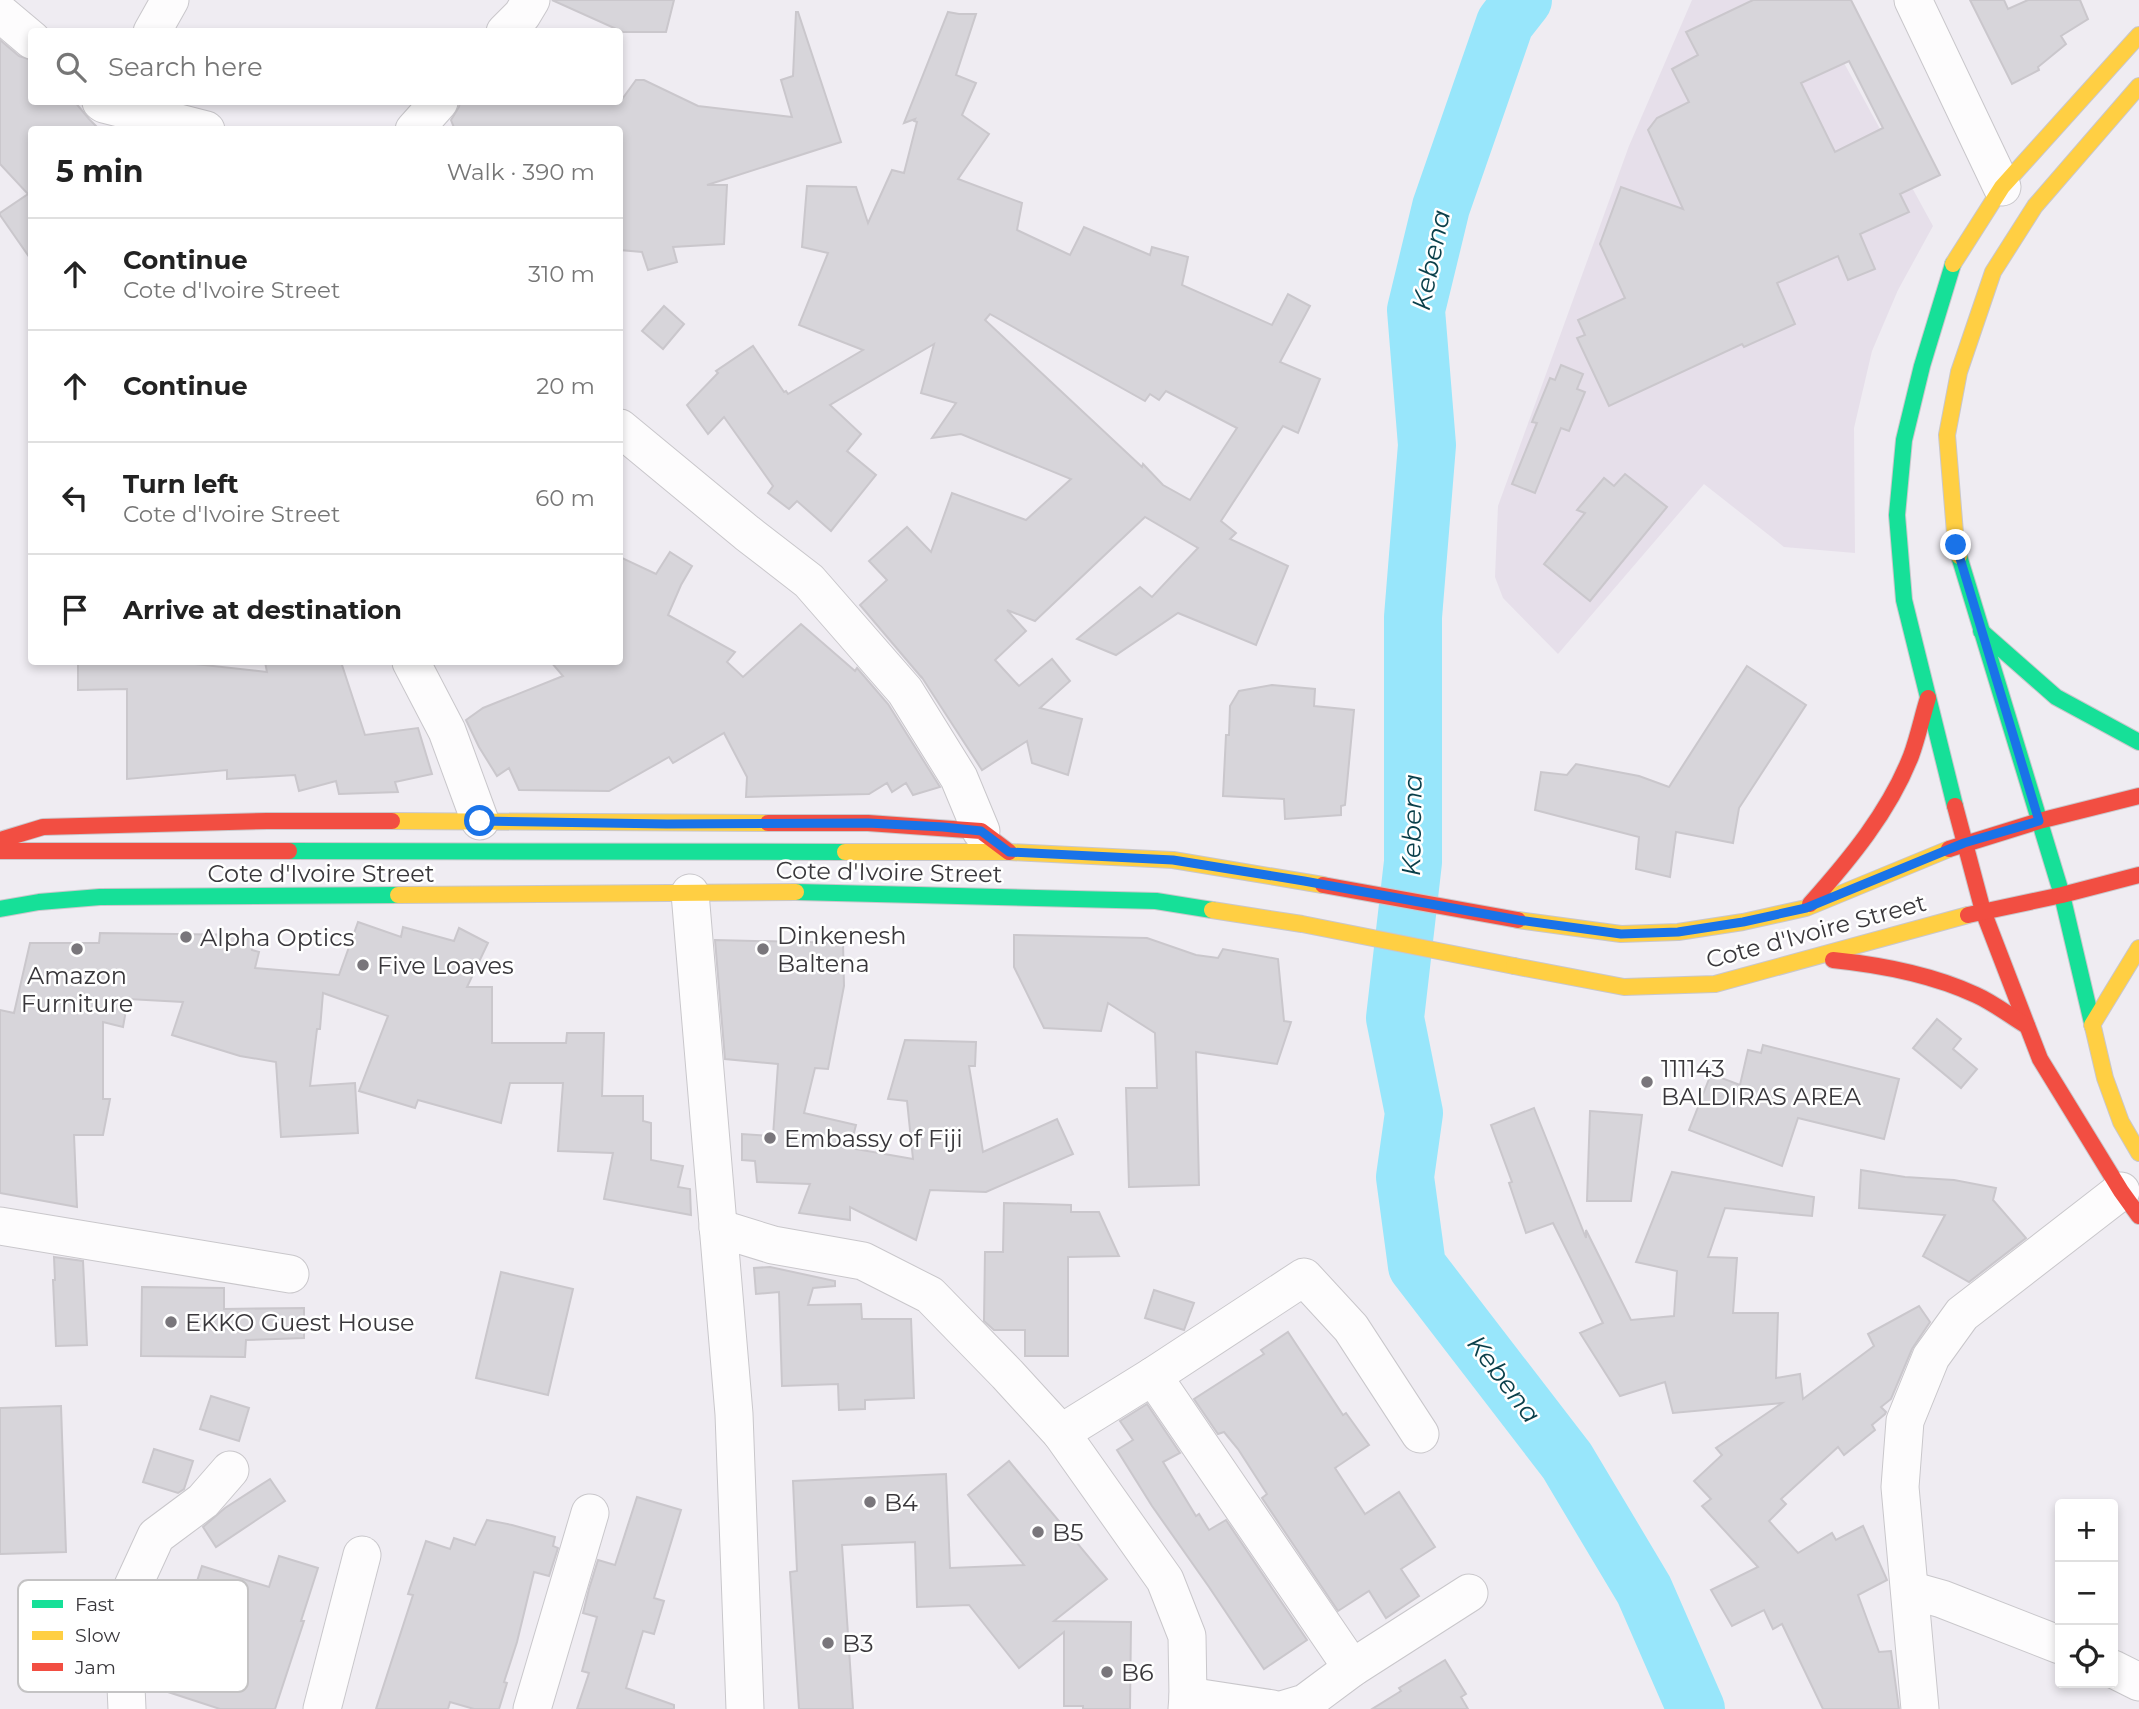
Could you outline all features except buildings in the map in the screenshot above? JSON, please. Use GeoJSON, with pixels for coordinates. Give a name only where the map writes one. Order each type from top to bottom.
{"type":"FeatureCollection","features":[{"type":"Feature","properties":{"kind":"main road"},"geometry":{"type":"LineString","coordinates":[[2130,1203],[2040,1059],[1983,911],[1904,600],[1897,515],[1904,440],[1922,366],[1955,259],[2001,187],[2139,35]]}},
{"type":"Feature","properties":{"kind":"main road"},"geometry":{"type":"LineString","coordinates":[[2139,86],[2035,206],[1993,272],[1959,372],[1947,435],[1956,545],[2062,894],[2105,1078],[2117,1111],[2139,1153]]}},
{"type":"Feature","properties":{"kind":"main road"},"geometry":{"type":"LineString","coordinates":[[1981,631],[2056,697],[2139,742]]}},
{"type":"Feature","properties":{"kind":"main road"},"geometry":{"type":"LineString","coordinates":[[1806,908],[1836,874],[1883,812],[1911,757],[1928,697]]}},
{"type":"Feature","properties":{"kind":"main road","name":"Cote d'Ivoire Street"},"geometry":{"type":"LineString","coordinates":[[0,851],[995,842],[1173,860],[1518,920],[1621,934],[1678,932],[1743,922],[1806,908],[1964,843],[2139,796]]}},
{"type":"Feature","properties":{"kind":"main road","name":"Cote d'Ivoire Street"},"geometry":{"type":"LineString","coordinates":[[0,841],[43,827],[267,821],[480,821],[868,823],[943,827],[995,842]]}},
{"type":"Feature","properties":{"kind":"main road","name":"Cote d'Ivoire Street"},"geometry":{"type":"LineString","coordinates":[[0,909],[23,903],[102,897],[817,892],[1156,901],[1302,925],[1624,986],[1715,984],[1983,911],[2139,875]]}},
{"type":"Feature","properties":{"kind":"main road"},"geometry":{"type":"LineString","coordinates":[[2092,1025],[2139,948]]}},
{"type":"Feature","properties":{"kind":"main road"},"geometry":{"type":"LineString","coordinates":[[1813,958],[1883,966],[1918,975],[1976,995],[2027,1026]]}},
{"type":"Feature","properties":{"kind":"street"},"geometry":{"type":"LineString","coordinates":[[154,28],[170,0]]}},
{"type":"Feature","properties":{"kind":"street"},"geometry":{"type":"LineString","coordinates":[[509,28],[522,15],[531,0]]}},
{"type":"Feature","properties":{"kind":"street"},"geometry":{"type":"LineString","coordinates":[[1913,0],[2001,187]]}},
{"type":"Feature","properties":{"kind":"street"},"geometry":{"type":"LineString","coordinates":[[0,13],[28,37]]}},
{"type":"Feature","properties":{"kind":"street"},"geometry":{"type":"LineString","coordinates":[[418,126],[436,105]]}},
{"type":"Feature","properties":{"kind":"street"},"geometry":{"type":"LineString","coordinates":[[108,109],[187,126]]}},
{"type":"Feature","properties":{"kind":"street"},"geometry":{"type":"LineString","coordinates":[[623,430],[747,533],[809,580],[905,691],[995,842]]}},
{"type":"Feature","properties":{"kind":"street"},"geometry":{"type":"LineString","coordinates":[[413,665],[447,731],[480,821]]}},
{"type":"Feature","properties":{"kind":"street"},"geometry":{"type":"LineString","coordinates":[[690,893],[734,1414],[745,1709]]}},
{"type":"Feature","properties":{"kind":"street"},"geometry":{"type":"LineString","coordinates":[[1920,1709],[1900,1487],[1905,1421],[1931,1357],[1962,1314],[2130,1203]]}},
{"type":"Feature","properties":{"kind":"street"},"geometry":{"type":"LineString","coordinates":[[0,1226],[290,1274]]}},
{"type":"Feature","properties":{"kind":"street"},"geometry":{"type":"LineString","coordinates":[[718,1228],[773,1245],[863,1261],[930,1295],[1061,1433],[1165,1580],[1187,1636],[1188,1703],[1273,1709]]}},
{"type":"Feature","properties":{"kind":"street"},"geometry":{"type":"LineString","coordinates":[[1061,1433],[1304,1278],[1351,1328],[1420,1434]]}},
{"type":"Feature","properties":{"kind":"street"},"geometry":{"type":"LineString","coordinates":[[1153,1376],[1352,1668]]}},
{"type":"Feature","properties":{"kind":"street"},"geometry":{"type":"LineString","coordinates":[[136,1580],[156,1536],[203,1501],[230,1470]]}},
{"type":"Feature","properties":{"kind":"street"},"geometry":{"type":"LineString","coordinates":[[532,1709],[590,1513]]}},
{"type":"Feature","properties":{"kind":"street"},"geometry":{"type":"LineString","coordinates":[[322,1709],[362,1555]]}},
{"type":"Feature","properties":{"kind":"street"},"geometry":{"type":"LineString","coordinates":[[1910,1590],[1942,1599],[2055,1643]]}},
{"type":"Feature","properties":{"kind":"street"},"geometry":{"type":"LineString","coordinates":[[1285,1709],[1305,1703],[1352,1668],[1469,1593]]}},
{"type":"Feature","properties":{"kind":"street"},"geometry":{"type":"LineString","coordinates":[[2118,1672],[2139,1682]]}},
{"type":"Feature","properties":{"kind":"shaded area"},"geometry":{"type":"Polygon","coordinates":[[[1692,0],[1813,0],[1844,63],[1933,226],[1898,290],[1872,351],[1854,428],[1855,553],[1784,547],[1704,484],[1558,654],[1503,598],[1495,577],[1498,506],[1629,146],[1692,0]]]}},
{"type":"Feature","properties":{"kind":"waterway","name":"Kebena"},"geometry":{"type":"LineString","coordinates":[[1523,0],[1505,23],[1441,207],[1416,310],[1427,445],[1413,617],[1413,862],[1395,1018],[1414,1113],[1405,1177],[1417,1266],[1567,1461],[1644,1590],[1696,1709]]}},
{"type":"Feature","properties":{"kind":"traffic: fast"},"geometry":{"type":"LineString","coordinates":[[1953,264],[1922,366],[1904,440],[1897,515],[1904,600],[1955,806]]}},
{"type":"Feature","properties":{"kind":"traffic: fast"},"geometry":{"type":"LineString","coordinates":[[1959,556],[2062,895],[2093,1027]]}},
{"type":"Feature","properties":{"kind":"traffic: fast"},"geometry":{"type":"LineString","coordinates":[[1981,631],[2056,697],[2139,742]]}},
{"type":"Feature","properties":{"kind":"traffic: fast"},"geometry":{"type":"LineString","coordinates":[[289,851],[845,852]]}},
{"type":"Feature","properties":{"kind":"traffic: fast"},"geometry":{"type":"LineString","coordinates":[[796,892],[1156,901],[1212,910]]}},
{"type":"Feature","properties":{"kind":"traffic: fast"},"geometry":{"type":"LineString","coordinates":[[0,909],[39,902],[100,897],[398,895]]}},
{"type":"Feature","properties":{"kind":"traffic: slow"},"geometry":{"type":"LineString","coordinates":[[1953,264],[2002,187],[2139,35]]}},
{"type":"Feature","properties":{"kind":"traffic: slow"},"geometry":{"type":"LineString","coordinates":[[1959,556],[1947,435],[1959,372],[1993,272],[2035,206],[2139,86]]}},
{"type":"Feature","properties":{"kind":"traffic: slow"},"geometry":{"type":"LineString","coordinates":[[392,821],[768,823]]}},
{"type":"Feature","properties":{"kind":"traffic: slow"},"geometry":{"type":"LineString","coordinates":[[1518,920],[1621,934],[1678,932],[1743,922],[1806,908],[1949,849]]}},
{"type":"Feature","properties":{"kind":"traffic: slow"},"geometry":{"type":"LineString","coordinates":[[845,852],[1009,852],[1173,860],[1323,885]]}},
{"type":"Feature","properties":{"kind":"traffic: slow"},"geometry":{"type":"LineString","coordinates":[[398,895],[796,892]]}},
{"type":"Feature","properties":{"kind":"traffic: slow"},"geometry":{"type":"LineString","coordinates":[[1212,910],[1302,924],[1514,966]]}},
{"type":"Feature","properties":{"kind":"traffic: slow"},"geometry":{"type":"LineString","coordinates":[[1514,966],[1624,987],[1715,984],[1968,915]]}},
{"type":"Feature","properties":{"kind":"traffic: slow"},"geometry":{"type":"LineString","coordinates":[[2092,1025],[2139,948]]}},
{"type":"Feature","properties":{"kind":"traffic: slow"},"geometry":{"type":"LineString","coordinates":[[2093,1027],[2105,1078],[2121,1122],[2139,1153]]}},
{"type":"Feature","properties":{"kind":"traffic: jam"},"geometry":{"type":"LineString","coordinates":[[1810,904],[1854,852],[1892,796],[1911,756],[1928,698]]}},
{"type":"Feature","properties":{"kind":"traffic: jam"},"geometry":{"type":"LineString","coordinates":[[1949,849],[2039,821],[2139,796]]}},
{"type":"Feature","properties":{"kind":"traffic: jam"},"geometry":{"type":"LineString","coordinates":[[1955,806],[1983,911],[2040,1059],[2139,1216]]}},
{"type":"Feature","properties":{"kind":"traffic: jam"},"geometry":{"type":"LineString","coordinates":[[0,840],[43,827],[267,821],[392,821]]}},
{"type":"Feature","properties":{"kind":"traffic: jam"},"geometry":{"type":"LineString","coordinates":[[768,823],[868,823],[981,831],[1009,852]]}},
{"type":"Feature","properties":{"kind":"traffic: jam"},"geometry":{"type":"LineString","coordinates":[[0,851],[289,851]]}},
{"type":"Feature","properties":{"kind":"traffic: jam"},"geometry":{"type":"LineString","coordinates":[[1968,915],[2139,875]]}},
{"type":"Feature","properties":{"kind":"traffic: jam"},"geometry":{"type":"LineString","coordinates":[[1323,885],[1518,920]]}},
{"type":"Feature","properties":{"kind":"traffic: jam"},"geometry":{"type":"LineString","coordinates":[[1833,960],[1888,968],[1942,981],[1983,998],[2027,1026]]}},
{"type":"Feature","properties":{"kind":"place","name":"Alpha Optics"},"geometry":{"type":"Point","coordinates":[186,937]}},
{"type":"Feature","properties":{"kind":"place","name":"Amazon Furniture"},"geometry":{"type":"Point","coordinates":[77,949]}},
{"type":"Feature","properties":{"kind":"place","name":"Dinkenesh Baltena"},"geometry":{"type":"Point","coordinates":[763,949]}},
{"type":"Feature","properties":{"kind":"place","name":"Five Loaves"},"geometry":{"type":"Point","coordinates":[363,965]}},
{"type":"Feature","properties":{"kind":"place","name":"111143 BALDIRAS AREA"},"geometry":{"type":"Point","coordinates":[1647,1082]}},
{"type":"Feature","properties":{"kind":"place","name":"Embassy of Fiji"},"geometry":{"type":"Point","coordinates":[770,1138]}},
{"type":"Feature","properties":{"kind":"place","name":"EKKO Guest House"},"geometry":{"type":"Point","coordinates":[171,1322]}},
{"type":"Feature","properties":{"kind":"place","name":"B4"},"geometry":{"type":"Point","coordinates":[870,1502]}},
{"type":"Feature","properties":{"kind":"place","name":"B5"},"geometry":{"type":"Point","coordinates":[1038,1532]}},
{"type":"Feature","properties":{"kind":"place","name":"B3"},"geometry":{"type":"Point","coordinates":[828,1643]}},
{"type":"Feature","properties":{"kind":"place","name":"B6"},"geometry":{"type":"Point","coordinates":[1107,1672]}},
{"type":"Feature","properties":{"kind":"route"},"geometry":{"type":"LineString","coordinates":[[480,821],[868,823],[943,827],[981,831],[1009,852],[1173,860],[1518,920],[1621,934],[1678,932],[1743,922],[1806,908],[1964,843],[2039,821],[1956,545]]}}]}
